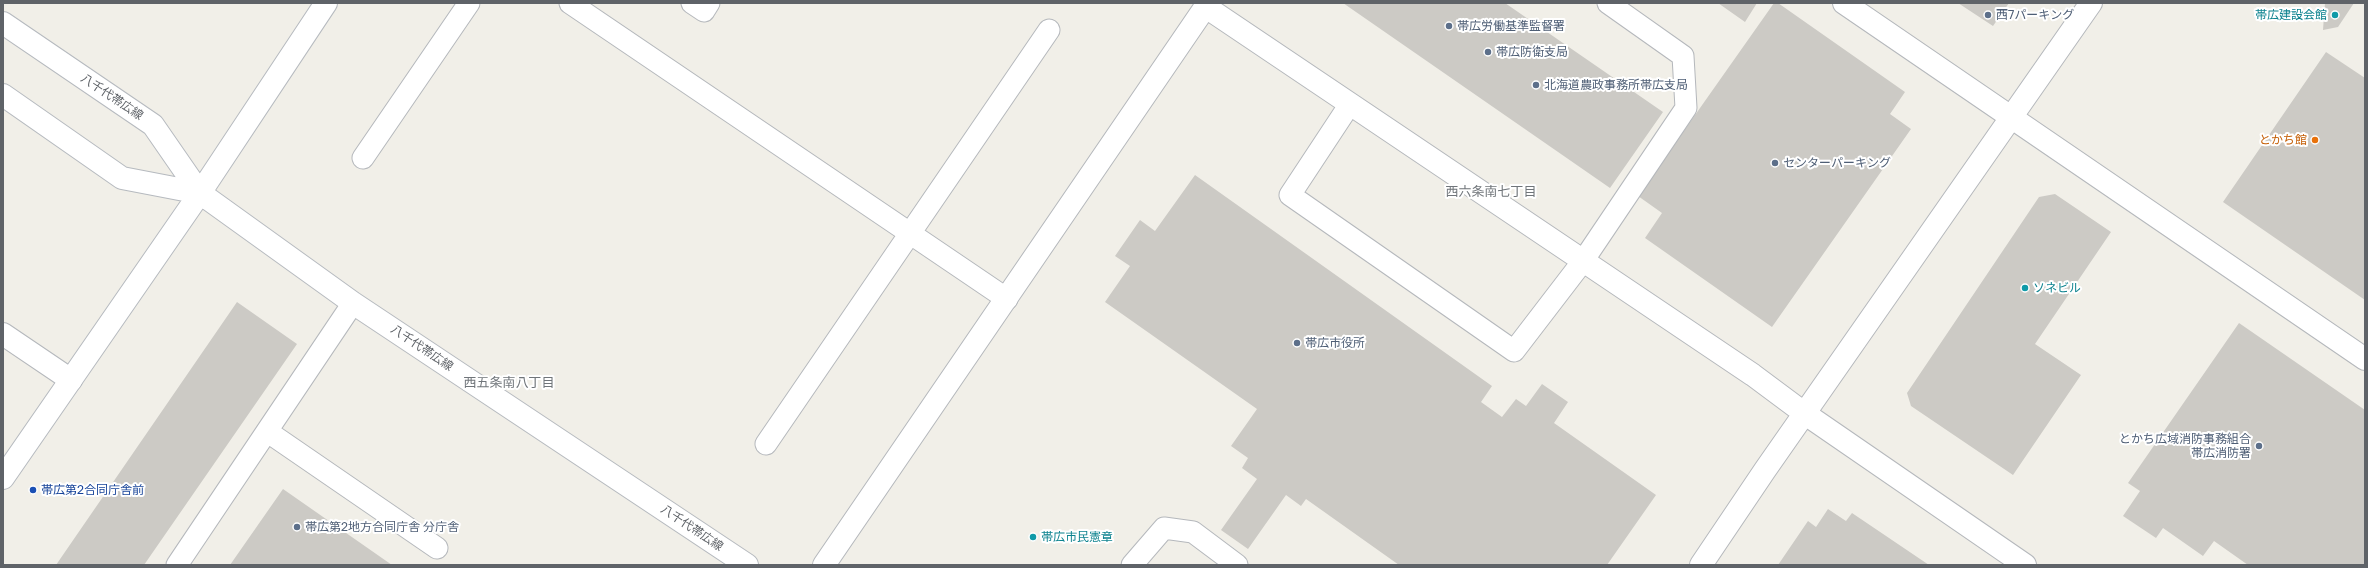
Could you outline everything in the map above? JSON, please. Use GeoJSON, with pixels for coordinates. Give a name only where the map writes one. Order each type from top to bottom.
{"type":"FeatureCollection","features":[{"type":"Feature","properties":{"kind":"street"},"geometry":{"type":"LineString","coordinates":[[3,478],[200,193],[326,3]]}},
{"type":"Feature","properties":{"kind":"street"},"geometry":{"type":"LineString","coordinates":[[1844,3],[2011,119],[2365,359]]}},
{"type":"Feature","properties":{"kind":"street"},"geometry":{"type":"LineString","coordinates":[[1701,565],[1804,413],[2091,3]]}},
{"type":"Feature","properties":{"kind":"street"},"geometry":{"type":"LineString","coordinates":[[824,565],[1207,5],[1350,104],[1752,375],[1804,413],[2025,565]]}},
{"type":"Feature","properties":{"kind":"street","name":"八千代帯広線"},"geometry":{"type":"LineString","coordinates":[[3,23],[153,125],[200,193],[353,303],[747,565]]}},
{"type":"Feature","properties":{"kind":"street","name":"八千代帯広線"},"geometry":{"type":"LineString","coordinates":[[3,95],[122,178],[200,193]]}},
{"type":"Feature","properties":{"kind":"street"},"geometry":{"type":"LineString","coordinates":[[3,334],[71,380]]}},
{"type":"Feature","properties":{"kind":"lane"},"geometry":{"type":"LineString","coordinates":[[363,158],[469,3]]}},
{"type":"Feature","properties":{"kind":"lane"},"geometry":{"type":"LineString","coordinates":[[570,3],[1007,299]]}},
{"type":"Feature","properties":{"kind":"lane"},"geometry":{"type":"LineString","coordinates":[[692,3],[704,11],[709,3]]}},
{"type":"Feature","properties":{"kind":"lane"},"geometry":{"type":"LineString","coordinates":[[1350,104],[1290,195],[1514,351],[1584,261],[1686,108],[1684,56],[1608,3]]}},
{"type":"Feature","properties":{"kind":"lane"},"geometry":{"type":"LineString","coordinates":[[766,444],[1049,30]]}},
{"type":"Feature","properties":{"kind":"lane"},"geometry":{"type":"LineString","coordinates":[[177,565],[268,432],[353,303]]}},
{"type":"Feature","properties":{"kind":"lane"},"geometry":{"type":"LineString","coordinates":[[268,432],[437,548]]}},
{"type":"Feature","properties":{"kind":"lane"},"geometry":{"type":"LineString","coordinates":[[1132,565],[1164,528],[1193,532],[1237,565]]}},
{"type":"Feature","properties":{"kind":"building"},"geometry":{"type":"Polygon","coordinates":[[[1343,3],[1505,3],[1663,112],[1610,188],[1343,3]]]}},
{"type":"Feature","properties":{"kind":"building"},"geometry":{"type":"Polygon","coordinates":[[[1718,3],[1757,3],[1745,22],[1718,3]]]}},
{"type":"Feature","properties":{"kind":"building","name":"センターパーキング"},"geometry":{"type":"Polygon","coordinates":[[[1774,3],[1778,3],[1905,92],[1890,114],[1911,129],[1772,327],[1645,238],[1662,213],[1638,196],[1774,3]]]}},
{"type":"Feature","properties":{"kind":"building","name":"西7パーキング"},"geometry":{"type":"Polygon","coordinates":[[[1958,3],[2009,3],[1993,26],[1958,3]]]}},
{"type":"Feature","properties":{"kind":"building","name":"帯広建設会館"},"geometry":{"type":"Polygon","coordinates":[[[2325,3],[2354,3],[2338,27],[2323,30],[2325,3]]]}},
{"type":"Feature","properties":{"kind":"building","name":"とかち館"},"geometry":{"type":"Polygon","coordinates":[[[2326,52],[2365,78],[2365,300],[2223,202],[2326,52]]]}},
{"type":"Feature","properties":{"kind":"building","name":"帯広市役所"},"geometry":{"type":"Polygon","coordinates":[[[1195,175],[1492,386],[1481,402],[1502,417],[1516,399],[1526,406],[1542,384],[1568,402],[1554,423],[1656,495],[1607,565],[1399,565],[1306,499],[1301,506],[1286,495],[1248,549],[1221,530],[1257,479],[1242,468],[1248,458],[1231,446],[1257,409],[1105,302],[1130,266],[1115,256],[1140,220],[1155,231],[1195,175]]]}},
{"type":"Feature","properties":{"kind":"building","name":"ソネビル"},"geometry":{"type":"Polygon","coordinates":[[[2055,194],[2111,232],[2035,344],[2081,375],[2013,475],[1911,406],[1907,393],[2039,197],[2055,194]]]}},
{"type":"Feature","properties":{"kind":"building"},"geometry":{"type":"Polygon","coordinates":[[[237,302],[297,344],[144,565],[56,565],[237,302]]]}},
{"type":"Feature","properties":{"kind":"building","name":"とかち広域消防事務組合 帯広消防署"},"geometry":{"type":"Polygon","coordinates":[[[2239,323],[2365,410],[2365,565],[2248,565],[2214,541],[2203,556],[2163,528],[2156,538],[2123,516],[2140,491],[2128,483],[2239,323]]]}},
{"type":"Feature","properties":{"kind":"building","name":"帯広第2地方合同庁舎 分庁舎"},"geometry":{"type":"Polygon","coordinates":[[[283,489],[392,565],[230,565],[283,489]]]}},
{"type":"Feature","properties":{"kind":"building"},"geometry":{"type":"Polygon","coordinates":[[[1828,509],[1846,521],[1852,513],[1929,565],[1778,565],[1808,521],[1816,527],[1828,509]]]}},
{"type":"Feature","properties":{"kind":"place","name":"西7パーキング"},"geometry":{"type":"Point","coordinates":[1988,15]}},
{"type":"Feature","properties":{"kind":"place","name":"帯広建設会館"},"geometry":{"type":"Point","coordinates":[2335,15]}},
{"type":"Feature","properties":{"kind":"place","name":"帯広労働基準監督署"},"geometry":{"type":"Point","coordinates":[1449,26]}},
{"type":"Feature","properties":{"kind":"place","name":"帯広防衛支局"},"geometry":{"type":"Point","coordinates":[1488,52]}},
{"type":"Feature","properties":{"kind":"place","name":"北海道農政事務所帯広支局"},"geometry":{"type":"Point","coordinates":[1536,85]}},
{"type":"Feature","properties":{"kind":"place","name":"とかち館"},"geometry":{"type":"Point","coordinates":[2315,140]}},
{"type":"Feature","properties":{"kind":"place","name":"センターパーキング"},"geometry":{"type":"Point","coordinates":[1775,163]}},
{"type":"Feature","properties":{"kind":"place","name":"ソネビル"},"geometry":{"type":"Point","coordinates":[2025,288]}},
{"type":"Feature","properties":{"kind":"place","name":"帯広市役所"},"geometry":{"type":"Point","coordinates":[1297,343]}},
{"type":"Feature","properties":{"kind":"place","name":"とかち広域消防事務組合 帯広消防署"},"geometry":{"type":"Point","coordinates":[2259,446]}},
{"type":"Feature","properties":{"kind":"place","name":"帯広第2合同庁舎前"},"geometry":{"type":"Point","coordinates":[33,490]}},
{"type":"Feature","properties":{"kind":"place","name":"帯広第2地方合同庁舎 分庁舎"},"geometry":{"type":"Point","coordinates":[297,527]}},
{"type":"Feature","properties":{"kind":"place","name":"帯広市民憲章"},"geometry":{"type":"Point","coordinates":[1033,537]}},
{"type":"Feature","properties":{"kind":"district","name":"西六条南七丁目"},"geometry":{"type":"Point","coordinates":[1491,192]}},
{"type":"Feature","properties":{"kind":"district","name":"西五条南八丁目"},"geometry":{"type":"Point","coordinates":[509,383]}}]}
